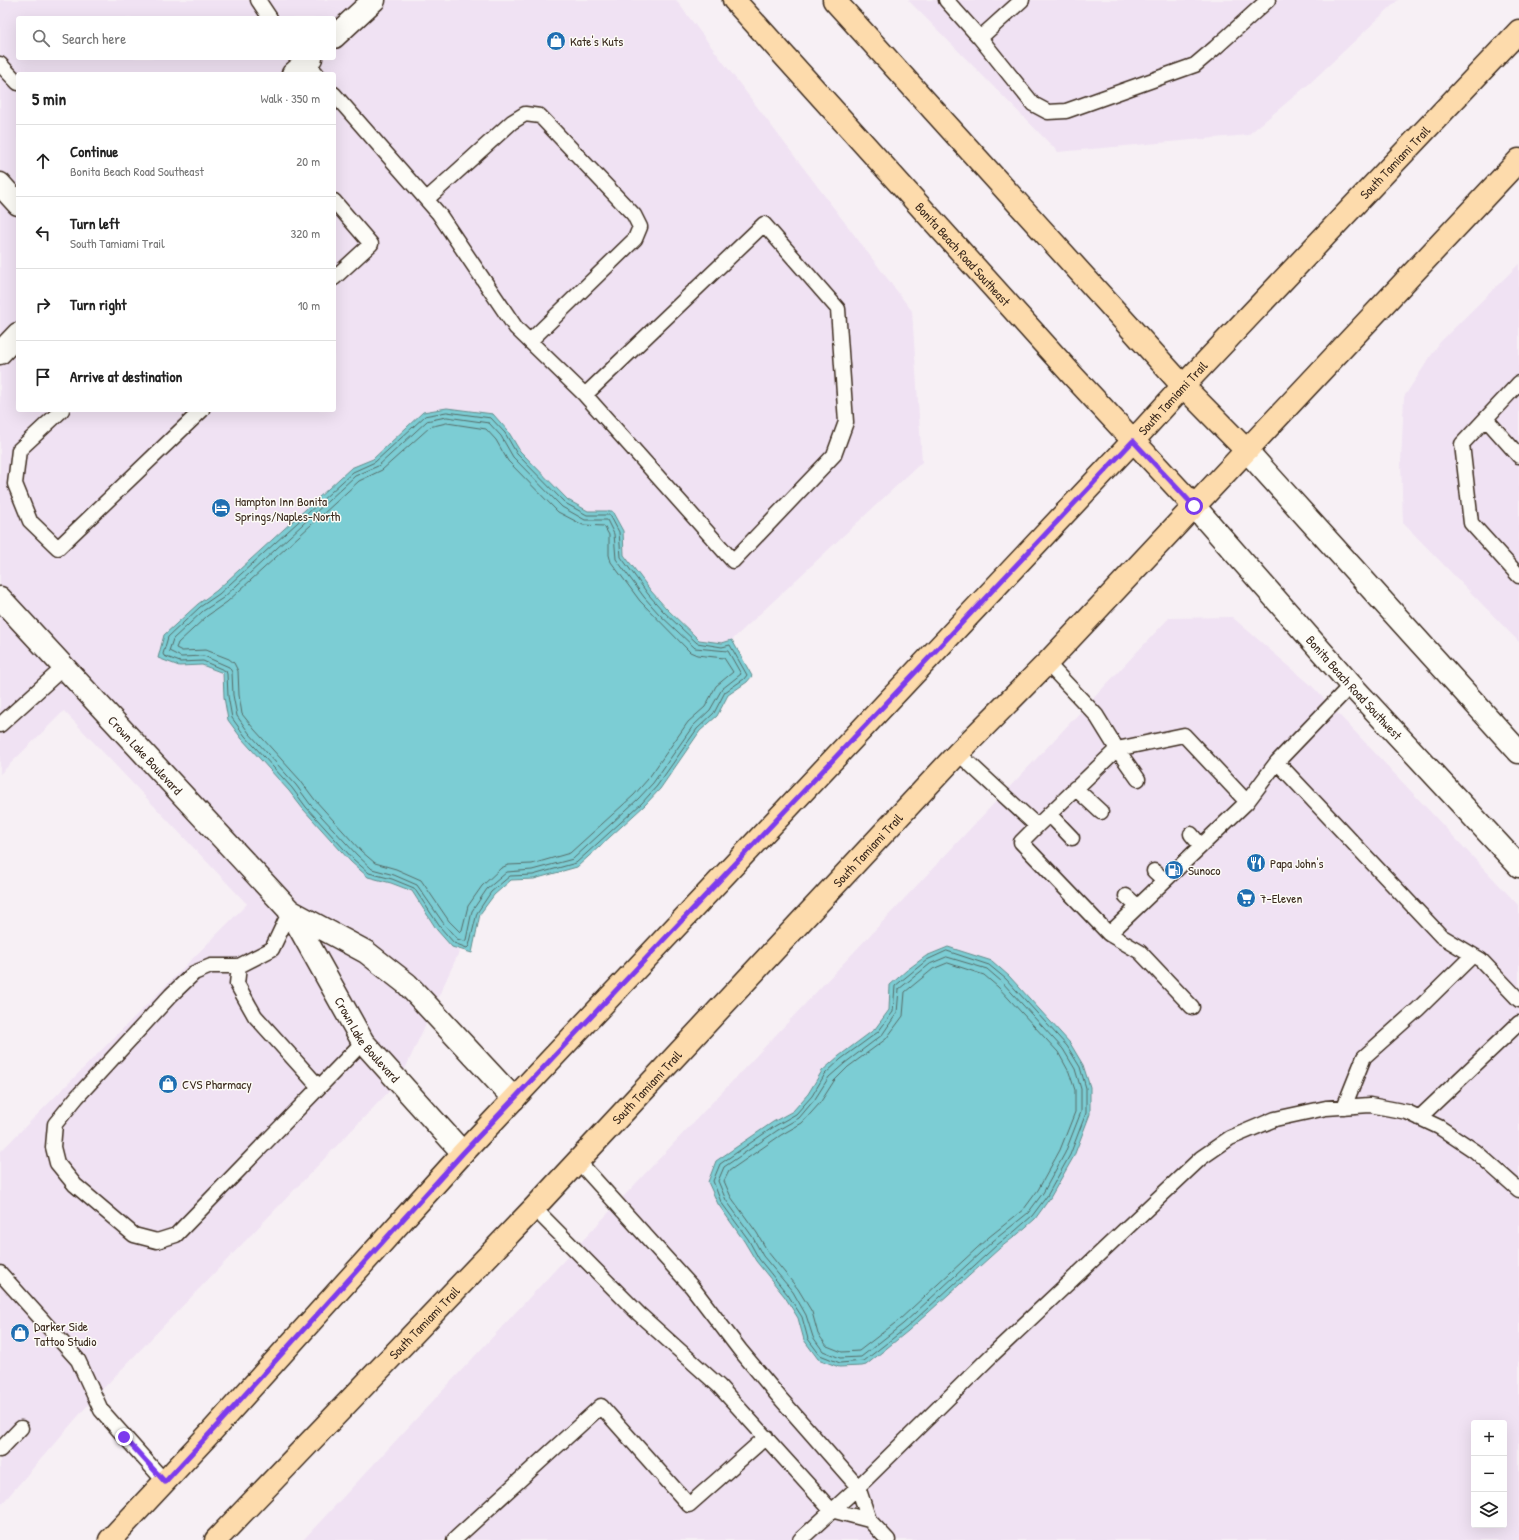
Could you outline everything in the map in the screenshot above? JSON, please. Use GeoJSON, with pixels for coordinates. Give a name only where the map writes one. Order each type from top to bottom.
{"type":"FeatureCollection","features":[{"type":"Feature","properties":{"kind":"main road","name":"Bonita Beach Road Southeast"},"geometry":{"type":"LineString","coordinates":[[734,0],[1133,441],[1194,506]]}},
{"type":"Feature","properties":{"kind":"main road"},"geometry":{"type":"LineString","coordinates":[[834,0],[1184,386],[1246,450]]}},
{"type":"Feature","properties":{"kind":"main road","name":"South Tamiami Trail"},"geometry":{"type":"LineString","coordinates":[[110,1540],[212,1431],[463,1153],[1519,31]]}},
{"type":"Feature","properties":{"kind":"main road","name":"South Tamiami Trail"},"geometry":{"type":"LineString","coordinates":[[216,1540],[534,1208],[958,753],[1047,663],[1519,160]]}},
{"type":"Feature","properties":{"kind":"street"},"geometry":{"type":"LineString","coordinates":[[336,35],[374,0]]}},
{"type":"Feature","properties":{"kind":"street"},"geometry":{"type":"LineString","coordinates":[[0,184],[16,202]]}},
{"type":"Feature","properties":{"kind":"street"},"geometry":{"type":"LineString","coordinates":[[0,353],[16,336]]}},
{"type":"Feature","properties":{"kind":"street"},"geometry":{"type":"LineString","coordinates":[[1246,450],[1519,752]]}},
{"type":"Feature","properties":{"kind":"street","name":"Bonita Beach Road Southwest"},"geometry":{"type":"LineString","coordinates":[[1194,506],[1351,685],[1519,866]]}},
{"type":"Feature","properties":{"kind":"street","name":"Crown Lake Boulevard"},"geometry":{"type":"LineString","coordinates":[[0,598],[290,911],[363,1042],[463,1153]]}},
{"type":"Feature","properties":{"kind":"street","name":"Crown Lake Boulevard"},"geometry":{"type":"LineString","coordinates":[[290,911],[366,952],[407,984],[514,1099]]}},
{"type":"Feature","properties":{"kind":"lane"},"geometry":{"type":"LineString","coordinates":[[258,0],[269,16]]}},
{"type":"Feature","properties":{"kind":"lane"},"geometry":{"type":"LineString","coordinates":[[946,0],[980,38],[1033,104],[1048,112],[1066,111],[1195,65],[1268,0]]}},
{"type":"Feature","properties":{"kind":"lane"},"geometry":{"type":"LineString","coordinates":[[980,38],[1022,0]]}},
{"type":"Feature","properties":{"kind":"lane"},"geometry":{"type":"LineString","coordinates":[[0,64],[16,81]]}},
{"type":"Feature","properties":{"kind":"lane"},"geometry":{"type":"LineString","coordinates":[[336,96],[439,214],[516,328],[585,395],[733,561],[834,455],[846,422],[838,309],[764,224],[585,395]]}},
{"type":"Feature","properties":{"kind":"lane"},"geometry":{"type":"LineString","coordinates":[[427,199],[512,122],[525,114],[540,116],[634,215],[640,227],[635,239],[530,341]]}},
{"type":"Feature","properties":{"kind":"lane"},"geometry":{"type":"LineString","coordinates":[[336,203],[371,244],[336,276]]}},
{"type":"Feature","properties":{"kind":"lane"},"geometry":{"type":"LineString","coordinates":[[1519,383],[1462,444],[1471,523],[1519,576]]}},
{"type":"Feature","properties":{"kind":"lane"},"geometry":{"type":"LineString","coordinates":[[60,412],[19,450],[15,484],[30,521],[58,548],[200,412]]}},
{"type":"Feature","properties":{"kind":"lane"},"geometry":{"type":"LineString","coordinates":[[1486,419],[1519,456]]}},
{"type":"Feature","properties":{"kind":"lane"},"geometry":{"type":"LineString","coordinates":[[1047,663],[1096,715],[1117,750],[1138,779]]}},
{"type":"Feature","properties":{"kind":"lane"},"geometry":{"type":"LineString","coordinates":[[0,726],[64,667]]}},
{"type":"Feature","properties":{"kind":"lane"},"geometry":{"type":"LineString","coordinates":[[1109,934],[1137,906],[1159,876],[1201,846],[1247,802],[1277,762],[1351,685]]}},
{"type":"Feature","properties":{"kind":"lane"},"geometry":{"type":"LineString","coordinates":[[1192,1007],[1140,952],[1109,934],[1021,842],[1117,750],[1184,735],[1247,802]]}},
{"type":"Feature","properties":{"kind":"lane"},"geometry":{"type":"LineString","coordinates":[[958,753],[1037,826]]}},
{"type":"Feature","properties":{"kind":"lane"},"geometry":{"type":"LineString","coordinates":[[1277,762],[1441,936],[1481,960],[1519,1000]]}},
{"type":"Feature","properties":{"kind":"lane"},"geometry":{"type":"LineString","coordinates":[[1076,788],[1101,812]]}},
{"type":"Feature","properties":{"kind":"lane"},"geometry":{"type":"LineString","coordinates":[[1049,814],[1072,838]]}},
{"type":"Feature","properties":{"kind":"lane"},"geometry":{"type":"LineString","coordinates":[[1191,834],[1201,846]]}},
{"type":"Feature","properties":{"kind":"lane"},"geometry":{"type":"LineString","coordinates":[[1126,896],[1137,906]]}},
{"type":"Feature","properties":{"kind":"lane"},"geometry":{"type":"LineString","coordinates":[[290,911],[272,949],[239,966],[211,966],[194,973],[171,995],[87,1086],[55,1124],[53,1147],[57,1163],[75,1184],[134,1235],[157,1241],[176,1235],[363,1042]]}},
{"type":"Feature","properties":{"kind":"lane"},"geometry":{"type":"LineString","coordinates":[[1344,1107],[1364,1057],[1473,955]]}},
{"type":"Feature","properties":{"kind":"lane"},"geometry":{"type":"LineString","coordinates":[[239,966],[237,984],[255,1016],[319,1087]]}},
{"type":"Feature","properties":{"kind":"lane"},"geometry":{"type":"LineString","coordinates":[[1419,1118],[1519,1023]]}},
{"type":"Feature","properties":{"kind":"lane"},"geometry":{"type":"LineString","coordinates":[[800,1540],[831,1510],[858,1487],[993,1354],[1201,1158],[1230,1138],[1275,1119],[1326,1108],[1370,1105],[1406,1112],[1439,1127],[1475,1151],[1519,1190]]}},
{"type":"Feature","properties":{"kind":"lane"},"geometry":{"type":"LineString","coordinates":[[578,1161],[692,1287],[740,1350],[858,1487],[869,1520],[888,1540]]}},
{"type":"Feature","properties":{"kind":"lane"},"geometry":{"type":"LineString","coordinates":[[534,1208],[639,1314],[720,1386],[831,1510],[869,1520]]}},
{"type":"Feature","properties":{"kind":"lane"},"geometry":{"type":"LineString","coordinates":[[0,1273],[78,1360],[101,1410],[165,1482]]}},
{"type":"Feature","properties":{"kind":"lane"},"geometry":{"type":"LineString","coordinates":[[454,1540],[601,1406],[689,1504],[766,1437]]}},
{"type":"Feature","properties":{"kind":"lane"},"geometry":{"type":"LineString","coordinates":[[0,1450],[21,1428]]}},
{"type":"Feature","properties":{"kind":"shaded area"},"geometry":{"type":"Polygon","coordinates":[[[0,0],[676,0],[912,311],[922,462],[732,640],[722,643],[699,640],[651,591],[624,555],[623,531],[612,511],[588,511],[568,500],[520,451],[508,431],[493,414],[447,408],[423,412],[373,459],[351,468],[216,591],[181,619],[179,666],[202,665],[223,673],[224,697],[303,809],[351,862],[391,883],[412,891],[437,930],[452,947],[460,950],[400,1080],[94,1398],[0,1506],[0,1152],[247,904],[64,711],[0,774],[0,0]]]}},
{"type":"Feature","properties":{"kind":"shaded area"},"geometry":{"type":"Polygon","coordinates":[[[908,0],[1398,0],[1309,84],[1248,135],[1058,152],[908,0]]]}},
{"type":"Feature","properties":{"kind":"shaded area"},"geometry":{"type":"Polygon","coordinates":[[[1519,264],[1519,642],[1403,523],[1401,462],[1404,397],[1440,342],[1519,264]]]}},
{"type":"Feature","properties":{"kind":"shaded area"},"geometry":{"type":"Polygon","coordinates":[[[1232,617],[1311,685],[1519,906],[1519,1540],[303,1540],[640,1179],[1169,618],[1232,617]],[[948,947],[925,956],[907,970],[890,985],[889,1010],[875,1029],[822,1071],[808,1094],[793,1111],[773,1122],[744,1241],[756,1261],[785,1297],[798,1318],[804,1340],[839,1367],[866,1365],[908,1331],[1000,1248],[1035,1219],[969,955],[948,947]]]}},
{"type":"Feature","properties":{"kind":"water"},"geometry":{"type":"Polygon","coordinates":[[[447,408],[493,414],[508,431],[520,451],[568,500],[588,511],[612,511],[623,531],[624,555],[651,591],[699,640],[722,643],[732,640],[752,676],[747,682],[728,695],[717,716],[700,731],[660,789],[645,805],[577,867],[534,879],[511,880],[494,895],[480,914],[472,953],[452,947],[437,930],[412,891],[391,883],[368,877],[351,862],[303,809],[289,791],[242,739],[228,720],[224,697],[223,673],[202,665],[179,666],[158,658],[164,635],[198,604],[216,591],[351,468],[373,459],[423,412],[447,408]]]}},
{"type":"Feature","properties":{"kind":"water"},"geometry":{"type":"Polygon","coordinates":[[[948,947],[992,961],[1009,976],[1070,1043],[1083,1065],[1090,1087],[1090,1114],[1074,1156],[1050,1198],[1035,1219],[1000,1248],[908,1331],[866,1365],[839,1367],[818,1359],[804,1340],[798,1318],[785,1297],[756,1261],[718,1204],[708,1182],[716,1161],[773,1122],[793,1111],[808,1094],[822,1071],[875,1029],[889,1010],[890,985],[926,956],[948,947]]]}},
{"type":"Feature","properties":{"kind":"place","name":"Kate's Kuts"},"geometry":{"type":"Point","coordinates":[556,41]}},
{"type":"Feature","properties":{"kind":"place","name":"Hampton Inn Bonita Springs/Naples-North"},"geometry":{"type":"Point","coordinates":[221,508]}},
{"type":"Feature","properties":{"kind":"place","name":"Papa John's"},"geometry":{"type":"Point","coordinates":[1256,863]}},
{"type":"Feature","properties":{"kind":"place","name":"Sunoco"},"geometry":{"type":"Point","coordinates":[1174,870]}},
{"type":"Feature","properties":{"kind":"place","name":"7-Eleven"},"geometry":{"type":"Point","coordinates":[1246,898]}},
{"type":"Feature","properties":{"kind":"place","name":"CVS Pharmacy"},"geometry":{"type":"Point","coordinates":[168,1084]}},
{"type":"Feature","properties":{"kind":"place","name":"Darker Side Tattoo Studio"},"geometry":{"type":"Point","coordinates":[20,1333]}},
{"type":"Feature","properties":{"kind":"route"},"geometry":{"type":"LineString","coordinates":[[124,1437],[165,1482],[463,1153],[1133,441],[1194,506]]}}]}
